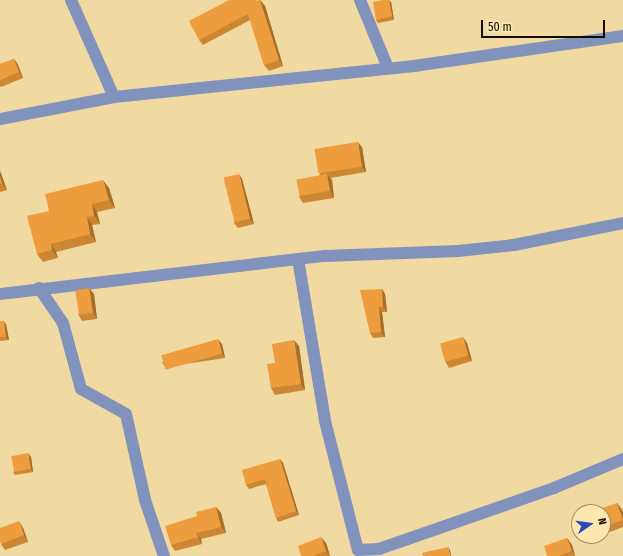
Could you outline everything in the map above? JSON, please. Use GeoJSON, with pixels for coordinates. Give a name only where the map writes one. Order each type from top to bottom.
{"type":"FeatureCollection","features":[{"type":"Feature","properties":{"kind":"street"},"geometry":{"type":"LineString","coordinates":[[71,0],[114,97]]}},
{"type":"Feature","properties":{"kind":"street"},"geometry":{"type":"LineString","coordinates":[[360,0],[388,68]]}},
{"type":"Feature","properties":{"kind":"street"},"geometry":{"type":"LineString","coordinates":[[0,119],[114,97],[388,68],[623,36]]}},
{"type":"Feature","properties":{"kind":"street"},"geometry":{"type":"LineString","coordinates":[[0,294],[39,288],[298,259],[458,251],[514,244],[623,223]]}},
{"type":"Feature","properties":{"kind":"street"},"geometry":{"type":"LineString","coordinates":[[298,259],[325,420],[358,550],[379,548],[554,488],[623,459]]}},
{"type":"Feature","properties":{"kind":"street"},"geometry":{"type":"LineString","coordinates":[[39,288],[63,323],[81,389],[126,414],[145,500],[164,556]]}},
{"type":"Feature","properties":{"kind":"building"},"geometry":{"type":"Polygon","coordinates":[[[229,0],[260,0],[279,60],[264,65],[248,14],[199,40],[189,21],[229,0]]]}},
{"type":"Feature","properties":{"kind":"building"},"geometry":{"type":"Polygon","coordinates":[[[389,0],[392,16],[376,20],[373,2],[389,0]]]}},
{"type":"Feature","properties":{"kind":"building"},"geometry":{"type":"Polygon","coordinates":[[[14,59],[19,72],[0,80],[0,64],[14,59]]]}},
{"type":"Feature","properties":{"kind":"building"},"geometry":{"type":"Polygon","coordinates":[[[358,142],[362,167],[318,174],[315,149],[358,142]]]}},
{"type":"Feature","properties":{"kind":"building"},"geometry":{"type":"Polygon","coordinates":[[[239,174],[250,219],[235,223],[223,178],[239,174]]]}},
{"type":"Feature","properties":{"kind":"building"},"geometry":{"type":"Polygon","coordinates":[[[327,174],[330,191],[299,196],[296,179],[327,174]]]}},
{"type":"Feature","properties":{"kind":"building"},"geometry":{"type":"Polygon","coordinates":[[[103,180],[109,200],[92,204],[94,216],[87,217],[90,234],[51,244],[52,250],[37,254],[27,216],[49,211],[45,194],[103,180]]]}},
{"type":"Feature","properties":{"kind":"building"},"geometry":{"type":"Polygon","coordinates":[[[89,288],[93,313],[79,315],[75,290],[89,288]]]}},
{"type":"Feature","properties":{"kind":"building"},"geometry":{"type":"Polygon","coordinates":[[[382,289],[383,307],[379,307],[381,332],[370,333],[360,290],[382,289]]]}},
{"type":"Feature","properties":{"kind":"building"},"geometry":{"type":"Polygon","coordinates":[[[0,321],[4,321],[6,337],[0,337],[0,321]]]}},
{"type":"Feature","properties":{"kind":"building"},"geometry":{"type":"Polygon","coordinates":[[[463,337],[468,355],[445,362],[440,344],[463,337]]]}},
{"type":"Feature","properties":{"kind":"building"},"geometry":{"type":"Polygon","coordinates":[[[218,339],[222,353],[165,370],[161,355],[218,339]]]}},
{"type":"Feature","properties":{"kind":"building"},"geometry":{"type":"Polygon","coordinates":[[[294,340],[301,384],[271,388],[267,364],[275,363],[272,344],[294,340]]]}},
{"type":"Feature","properties":{"kind":"building"},"geometry":{"type":"Polygon","coordinates":[[[28,453],[31,469],[14,472],[11,456],[28,453]]]}},
{"type":"Feature","properties":{"kind":"building"},"geometry":{"type":"Polygon","coordinates":[[[280,459],[296,511],[276,518],[265,479],[246,485],[242,470],[280,459]]]}},
{"type":"Feature","properties":{"kind":"building"},"geometry":{"type":"Polygon","coordinates":[[[617,503],[623,520],[611,524],[611,505],[617,503]]]}},
{"type":"Feature","properties":{"kind":"building"},"geometry":{"type":"Polygon","coordinates":[[[216,507],[221,527],[196,533],[198,537],[171,545],[165,526],[197,516],[196,512],[216,507]]]}},
{"type":"Feature","properties":{"kind":"building"},"geometry":{"type":"Polygon","coordinates":[[[19,521],[24,535],[1,544],[0,528],[19,521]]]}},
{"type":"Feature","properties":{"kind":"building"},"geometry":{"type":"Polygon","coordinates":[[[321,537],[326,551],[312,556],[301,556],[298,546],[321,537]]]}},
{"type":"Feature","properties":{"kind":"building"},"geometry":{"type":"Polygon","coordinates":[[[567,538],[572,551],[558,556],[547,556],[544,546],[567,538]]]}},
{"type":"Feature","properties":{"kind":"building"},"geometry":{"type":"Polygon","coordinates":[[[448,547],[450,556],[423,556],[422,553],[448,547]]]}}]}
